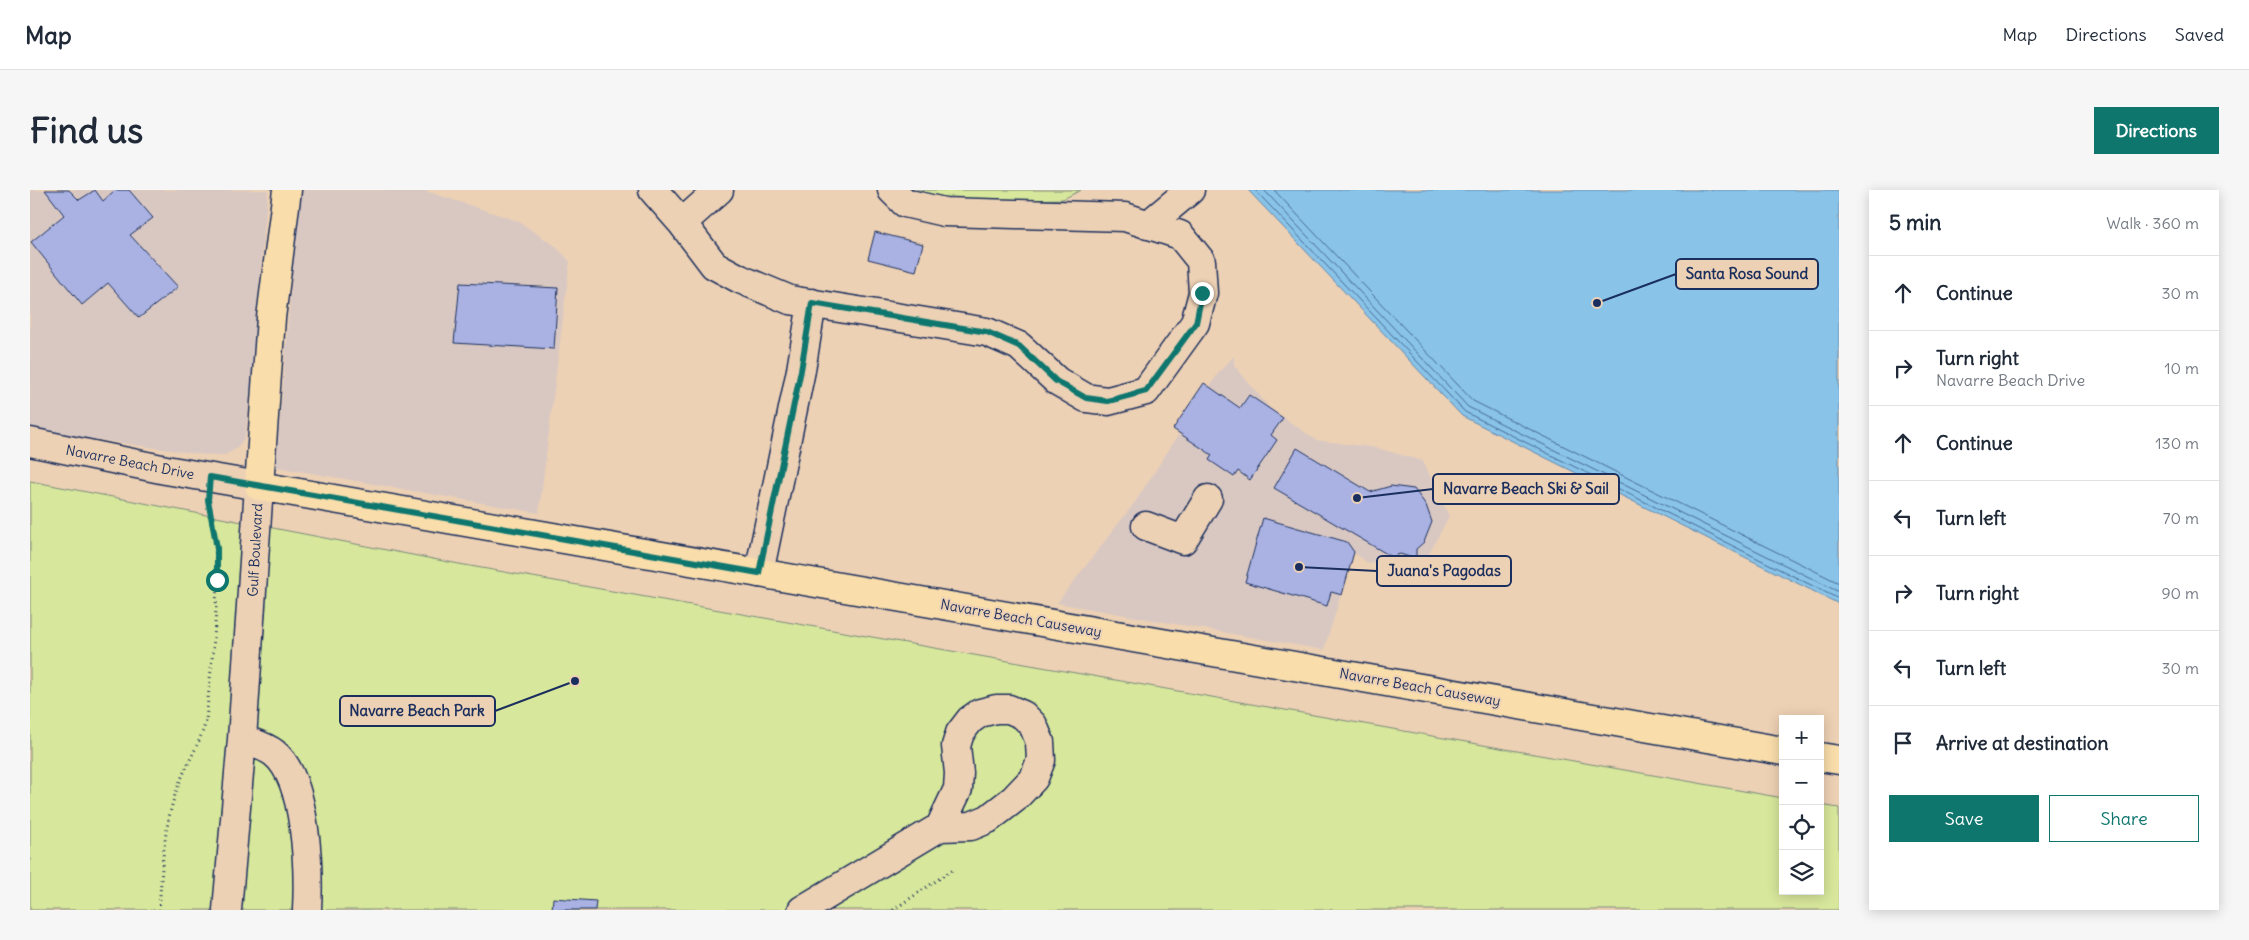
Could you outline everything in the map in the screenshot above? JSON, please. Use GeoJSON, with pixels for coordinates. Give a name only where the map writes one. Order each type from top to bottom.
{"type":"FeatureCollection","features":[{"type":"Feature","properties":{"kind":"main road","name":"Gulf Boulevard"},"geometry":{"type":"LineString","coordinates":[[259,486],[271,318],[287,190]]}},
{"type":"Feature","properties":{"kind":"main road","name":"Navarre Beach Causeway"},"geometry":{"type":"LineString","coordinates":[[259,486],[1779,749]]}},
{"type":"Feature","properties":{"kind":"main road"},"geometry":{"type":"LineString","coordinates":[[1824,758],[1839,760]]}},
{"type":"Feature","properties":{"kind":"street"},"geometry":{"type":"LineString","coordinates":[[653,190],[682,222],[714,265],[740,279],[790,300],[987,332],[1019,346],[1056,381],[1086,398],[1108,401],[1146,391],[1196,323],[1202,293],[1201,261],[1180,235],[1125,217],[944,212],[905,202],[892,190]]}},
{"type":"Feature","properties":{"kind":"street"},"geometry":{"type":"LineString","coordinates":[[682,222],[719,190]]}},
{"type":"Feature","properties":{"kind":"street"},"geometry":{"type":"LineString","coordinates":[[1148,225],[1190,190]]}},
{"type":"Feature","properties":{"kind":"street"},"geometry":{"type":"LineString","coordinates":[[759,573],[801,370],[812,303]]}},
{"type":"Feature","properties":{"kind":"street","name":"Navarre Beach Drive"},"geometry":{"type":"LineString","coordinates":[[30,442],[259,486]]}},
{"type":"Feature","properties":{"kind":"street","name":"Gulf Boulevard"},"geometry":{"type":"LineString","coordinates":[[228,910],[259,486]]}},
{"type":"Feature","properties":{"kind":"street"},"geometry":{"type":"LineString","coordinates":[[1146,526],[1183,540],[1208,499]]}},
{"type":"Feature","properties":{"kind":"street"},"geometry":{"type":"LineString","coordinates":[[802,910],[940,827],[971,826],[988,819],[1014,799],[1034,778],[1042,760],[1040,742],[1033,724],[1023,715],[1009,709],[996,708],[980,713],[970,720],[960,733],[956,746],[959,773],[958,789],[940,827]]}},
{"type":"Feature","properties":{"kind":"street"},"geometry":{"type":"LineString","coordinates":[[242,739],[275,754],[291,774],[306,834],[307,910]]}},
{"type":"Feature","properties":{"kind":"path"},"geometry":{"type":"LineString","coordinates":[[159,910],[167,821],[176,791],[201,739],[206,721],[217,580],[217,548],[208,500],[210,477]]}},
{"type":"Feature","properties":{"kind":"path"},"geometry":{"type":"LineString","coordinates":[[893,910],[955,868]]}},
{"type":"Feature","properties":{"kind":"shaded area"},"geometry":{"type":"Polygon","coordinates":[[[30,190],[268,190],[251,389],[245,437],[236,449],[225,455],[205,455],[30,430],[30,190]]]}},
{"type":"Feature","properties":{"kind":"shaded area"},"geometry":{"type":"Polygon","coordinates":[[[299,190],[423,190],[518,221],[554,245],[570,261],[539,513],[276,467],[299,190]]]}},
{"type":"Feature","properties":{"kind":"shaded area"},"geometry":{"type":"Polygon","coordinates":[[[1234,356],[1234,365],[1270,408],[1316,440],[1377,448],[1423,461],[1449,516],[1425,562],[1368,563],[1354,553],[1324,650],[1057,603],[1135,502],[1219,372],[1234,356]]]}},
{"type":"Feature","properties":{"kind":"green space"},"geometry":{"type":"Polygon","coordinates":[[[912,190],[1081,190],[1063,199],[943,202],[912,190]]]}},
{"type":"Feature","properties":{"kind":"green space"},"geometry":{"type":"Polygon","coordinates":[[[30,481],[459,564],[1779,797],[1779,895],[1824,895],[1824,806],[1839,808],[1839,910],[30,910],[30,481]]]}},
{"type":"Feature","properties":{"kind":"water"},"geometry":{"type":"Polygon","coordinates":[[[1248,190],[1839,190],[1839,604],[1462,416],[1248,190]]]}},
{"type":"Feature","properties":{"kind":"building"},"geometry":{"type":"Polygon","coordinates":[[[45,190],[69,190],[79,200],[95,190],[103,201],[115,190],[129,190],[153,218],[130,235],[178,287],[139,318],[108,283],[82,305],[31,242],[64,215],[45,190]]]}},
{"type":"Feature","properties":{"kind":"building"},"geometry":{"type":"Polygon","coordinates":[[[875,232],[923,244],[916,271],[868,259],[875,232]]]}},
{"type":"Feature","properties":{"kind":"building"},"geometry":{"type":"Polygon","coordinates":[[[460,283],[558,288],[554,349],[454,343],[460,283]]]}},
{"type":"Feature","properties":{"kind":"building"},"geometry":{"type":"Polygon","coordinates":[[[1204,383],[1240,408],[1249,395],[1283,418],[1271,435],[1277,440],[1250,480],[1238,471],[1234,477],[1209,460],[1212,455],[1173,429],[1204,383]]]}},
{"type":"Feature","properties":{"kind":"building"},"geometry":{"type":"Polygon","coordinates":[[[1297,448],[1370,492],[1391,486],[1414,489],[1426,505],[1432,522],[1424,542],[1416,549],[1416,559],[1400,554],[1392,557],[1274,488],[1297,448]]]}},
{"type":"Feature","properties":{"kind":"building"},"geometry":{"type":"Polygon","coordinates":[[[1263,518],[1347,542],[1354,552],[1342,595],[1331,592],[1327,606],[1245,582],[1263,518]]]}},
{"type":"Feature","properties":{"kind":"building"},"geometry":{"type":"Polygon","coordinates":[[[553,898],[596,901],[595,910],[552,910],[553,898]]]}},
{"type":"Feature","properties":{"kind":"place","name":"Santa Rosa Sound"},"geometry":{"type":"Point","coordinates":[1597,303]}},
{"type":"Feature","properties":{"kind":"place","name":"Navarre Beach Ski & Sail"},"geometry":{"type":"Point","coordinates":[1357,498]}},
{"type":"Feature","properties":{"kind":"place","name":"Juana's Pagodas"},"geometry":{"type":"Point","coordinates":[1299,567]}},
{"type":"Feature","properties":{"kind":"place","name":"Navarre Beach Park"},"geometry":{"type":"Point","coordinates":[575,681]}},
{"type":"Feature","properties":{"kind":"route"},"geometry":{"type":"LineString","coordinates":[[217,580],[217,548],[208,500],[210,477],[759,573],[801,370],[812,303],[987,332],[1019,346],[1056,381],[1086,398],[1108,401],[1146,391],[1196,323],[1202,293]]}}]}
